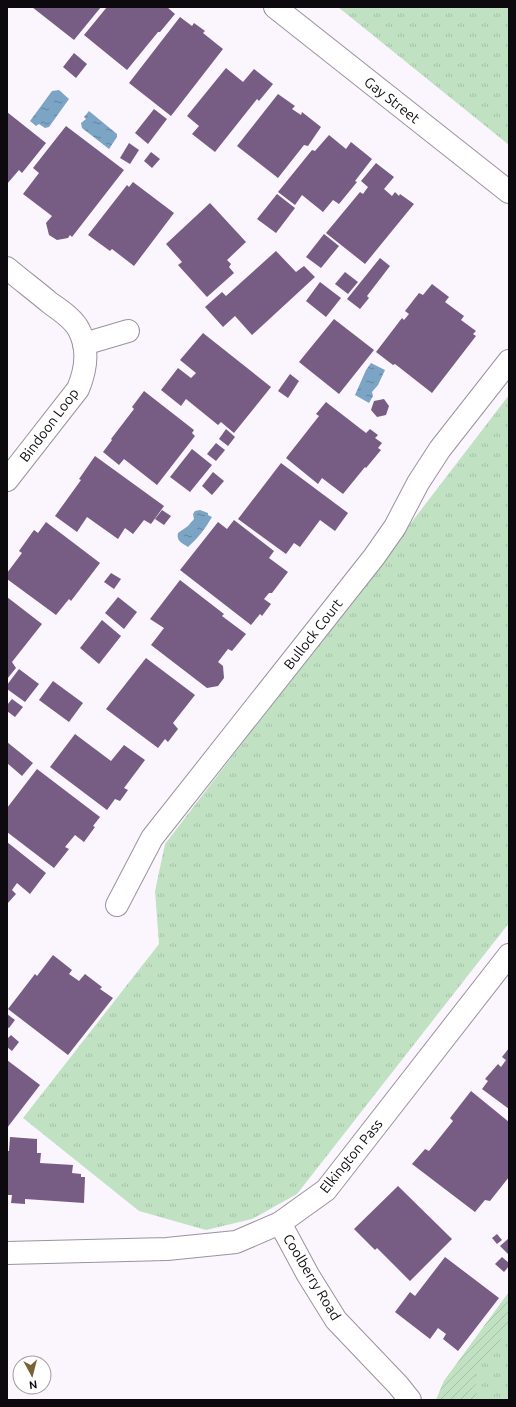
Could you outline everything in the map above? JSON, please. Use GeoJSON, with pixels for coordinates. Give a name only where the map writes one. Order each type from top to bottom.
{"type":"FeatureCollection","features":[{"type":"Feature","properties":{"kind":"street","name":"Gay Street"},"geometry":{"type":"LineString","coordinates":[[275,7],[509,192]]}},
{"type":"Feature","properties":{"kind":"street","name":"Bindoon Loop"},"geometry":{"type":"LineString","coordinates":[[7,268],[66,315],[79,328],[84,344],[86,360],[83,378],[78,389],[7,480]]}},
{"type":"Feature","properties":{"kind":"street"},"geometry":{"type":"LineString","coordinates":[[84,344],[128,331]]}},
{"type":"Feature","properties":{"kind":"street","name":"Bullock Court"},"geometry":{"type":"LineString","coordinates":[[117,905],[152,838],[374,557],[395,527],[418,483],[440,449],[509,361]]}},
{"type":"Feature","properties":{"kind":"street","name":"Elkington Pass"},"geometry":{"type":"LineString","coordinates":[[7,1253],[167,1249],[236,1242],[280,1223],[326,1190],[509,955]]}},
{"type":"Feature","properties":{"kind":"street","name":"Coolberry Road"},"geometry":{"type":"LineString","coordinates":[[280,1223],[321,1299],[336,1320],[398,1385],[410,1400]]}},
{"type":"Feature","properties":{"kind":"green space"},"geometry":{"type":"Polygon","coordinates":[[[338,7],[509,7],[509,145],[338,7]]]}},
{"type":"Feature","properties":{"kind":"green space"},"geometry":{"type":"Polygon","coordinates":[[[509,395],[509,923],[297,1194],[252,1219],[206,1230],[139,1211],[23,1118],[159,944],[155,891],[165,844],[509,395]]]}},
{"type":"Feature","properties":{"kind":"green space"},"geometry":{"type":"Polygon","coordinates":[[[509,1292],[509,1400],[436,1400],[444,1381],[509,1292]]]}},
{"type":"Feature","properties":{"kind":"green space"},"geometry":{"type":"Polygon","coordinates":[[[509,1292],[509,1325],[497,1346],[481,1360],[474,1372],[478,1400],[436,1400],[444,1381],[509,1292]]]}},
{"type":"Feature","properties":{"kind":"water"},"geometry":{"type":"Polygon","coordinates":[[[59,90],[69,99],[49,127],[45,128],[39,124],[36,126],[30,121],[52,91],[59,90]]]}},
{"type":"Feature","properties":{"kind":"water"},"geometry":{"type":"Polygon","coordinates":[[[89,111],[117,134],[117,137],[109,149],[82,128],[81,123],[86,119],[84,117],[89,111]]]}},
{"type":"Feature","properties":{"kind":"water"},"geometry":{"type":"Polygon","coordinates":[[[371,363],[385,370],[378,385],[372,392],[373,396],[369,403],[355,395],[366,370],[371,363]]]}},
{"type":"Feature","properties":{"kind":"water"},"geometry":{"type":"Polygon","coordinates":[[[200,510],[208,513],[208,515],[212,517],[201,533],[188,547],[179,540],[178,533],[188,526],[194,519],[193,514],[195,511],[200,510]]]}},
{"type":"Feature","properties":{"kind":"building"},"geometry":{"type":"Polygon","coordinates":[[[32,7],[101,7],[74,40],[32,7]]]}},
{"type":"Feature","properties":{"kind":"building"},"geometry":{"type":"Polygon","coordinates":[[[107,7],[167,7],[175,14],[127,70],[84,35],[107,7]]]}},
{"type":"Feature","properties":{"kind":"building"},"geometry":{"type":"Polygon","coordinates":[[[180,17],[192,26],[194,23],[205,31],[203,33],[223,49],[171,116],[129,83],[180,17]]]}},
{"type":"Feature","properties":{"kind":"building"},"geometry":{"type":"Polygon","coordinates":[[[74,53],[87,64],[76,78],[63,67],[74,53]]]}},
{"type":"Feature","properties":{"kind":"building"},"geometry":{"type":"Polygon","coordinates":[[[226,68],[243,82],[254,69],[273,84],[259,101],[257,99],[215,152],[192,134],[199,126],[187,116],[226,68]]]}},
{"type":"Feature","properties":{"kind":"building"},"geometry":{"type":"Polygon","coordinates":[[[278,94],[295,106],[292,109],[301,115],[302,112],[321,127],[308,146],[304,145],[278,178],[237,146],[278,94]]]}},
{"type":"Feature","properties":{"kind":"building"},"geometry":{"type":"Polygon","coordinates":[[[154,109],[167,119],[148,144],[135,133],[154,109]]]}},
{"type":"Feature","properties":{"kind":"building"},"geometry":{"type":"Polygon","coordinates":[[[7,112],[46,143],[22,173],[19,170],[7,184],[7,112]]]}},
{"type":"Feature","properties":{"kind":"building"},"geometry":{"type":"Polygon","coordinates":[[[66,126],[124,170],[72,237],[70,235],[68,238],[57,240],[49,235],[46,223],[52,216],[23,194],[39,173],[33,168],[66,126]]]}},
{"type":"Feature","properties":{"kind":"building"},"geometry":{"type":"Polygon","coordinates":[[[329,135],[346,149],[351,142],[372,159],[355,181],[357,182],[339,204],[333,200],[323,212],[302,195],[295,205],[278,192],[312,150],[315,151],[329,135]]]}},
{"type":"Feature","properties":{"kind":"building"},"geometry":{"type":"Polygon","coordinates":[[[129,143],[139,150],[130,164],[120,158],[129,143]]]}},
{"type":"Feature","properties":{"kind":"building"},"geometry":{"type":"Polygon","coordinates":[[[151,152],[160,159],[152,168],[144,161],[151,152]]]}},
{"type":"Feature","properties":{"kind":"building"},"geometry":{"type":"Polygon","coordinates":[[[376,163],[394,177],[384,189],[392,196],[395,192],[399,196],[400,194],[414,204],[365,264],[326,233],[360,192],[363,194],[368,187],[361,181],[376,163]]]}},
{"type":"Feature","properties":{"kind":"building"},"geometry":{"type":"Polygon","coordinates":[[[133,182],[174,213],[134,266],[112,249],[110,251],[88,235],[127,185],[129,187],[133,182]]]}},
{"type":"Feature","properties":{"kind":"building"},"geometry":{"type":"Polygon","coordinates":[[[277,194],[295,208],[276,233],[257,219],[277,194]]]}},
{"type":"Feature","properties":{"kind":"building"},"geometry":{"type":"Polygon","coordinates":[[[210,203],[246,242],[227,260],[231,264],[229,267],[234,273],[207,297],[178,265],[182,262],[166,244],[210,203]]]}},
{"type":"Feature","properties":{"kind":"building"},"geometry":{"type":"Polygon","coordinates":[[[324,234],[339,246],[321,268],[306,257],[324,234]]]}},
{"type":"Feature","properties":{"kind":"building"},"geometry":{"type":"Polygon","coordinates":[[[276,251],[296,272],[304,266],[315,277],[252,335],[235,316],[223,327],[205,307],[222,292],[226,296],[276,251]]]}},
{"type":"Feature","properties":{"kind":"building"},"geometry":{"type":"Polygon","coordinates":[[[380,258],[390,266],[367,296],[369,298],[360,309],[347,299],[380,258]]]}},
{"type":"Feature","properties":{"kind":"building"},"geometry":{"type":"Polygon","coordinates":[[[345,272],[358,282],[348,294],[335,284],[345,272]]]}},
{"type":"Feature","properties":{"kind":"building"},"geometry":{"type":"Polygon","coordinates":[[[320,282],[341,298],[326,317],[306,301],[320,282]]]}},
{"type":"Feature","properties":{"kind":"building"},"geometry":{"type":"Polygon","coordinates":[[[432,284],[449,297],[445,302],[464,316],[461,320],[476,331],[473,334],[476,336],[432,393],[395,364],[393,365],[376,352],[402,318],[404,320],[409,314],[405,311],[419,293],[423,295],[432,284]]]}},
{"type":"Feature","properties":{"kind":"building"},"geometry":{"type":"Polygon","coordinates":[[[334,319],[374,350],[339,394],[299,362],[334,319]]]}},
{"type":"Feature","properties":{"kind":"building"},"geometry":{"type":"Polygon","coordinates":[[[203,333],[271,387],[234,433],[221,422],[218,425],[186,399],[181,406],[161,390],[178,368],[191,378],[196,373],[180,360],[203,333]]]}},
{"type":"Feature","properties":{"kind":"building"},"geometry":{"type":"Polygon","coordinates":[[[290,374],[299,381],[288,398],[278,391],[290,374]]]}},
{"type":"Feature","properties":{"kind":"building"},"geometry":{"type":"Polygon","coordinates":[[[144,391],[194,430],[192,433],[195,436],[157,485],[124,459],[119,465],[103,452],[134,409],[132,407],[144,391]]]}},
{"type":"Feature","properties":{"kind":"building"},"geometry":{"type":"Polygon","coordinates":[[[384,399],[389,406],[386,415],[377,417],[371,410],[374,401],[384,399]]]}},
{"type":"Feature","properties":{"kind":"building"},"geometry":{"type":"Polygon","coordinates":[[[326,402],[366,433],[370,429],[378,435],[375,438],[382,443],[378,448],[381,450],[343,494],[322,478],[318,484],[286,458],[319,416],[316,414],[326,402]]]}},
{"type":"Feature","properties":{"kind":"building"},"geometry":{"type":"Polygon","coordinates":[[[226,429],[235,437],[228,446],[219,439],[226,429]]]}},
{"type":"Feature","properties":{"kind":"building"},"geometry":{"type":"Polygon","coordinates":[[[216,443],[225,450],[216,461],[207,454],[216,443]]]}},
{"type":"Feature","properties":{"kind":"building"},"geometry":{"type":"Polygon","coordinates":[[[192,449],[212,465],[190,492],[170,477],[192,449]]]}},
{"type":"Feature","properties":{"kind":"building"},"geometry":{"type":"Polygon","coordinates":[[[95,456],[164,506],[151,524],[144,520],[133,534],[125,528],[118,539],[87,517],[77,532],[55,516],[81,480],[79,479],[95,456]]]}},
{"type":"Feature","properties":{"kind":"building"},"geometry":{"type":"Polygon","coordinates":[[[281,463],[348,513],[335,531],[320,520],[300,547],[294,543],[286,554],[238,519],[281,463]]]}},
{"type":"Feature","properties":{"kind":"building"},"geometry":{"type":"Polygon","coordinates":[[[213,472],[224,481],[212,495],[202,486],[213,472]]]}},
{"type":"Feature","properties":{"kind":"building"},"geometry":{"type":"Polygon","coordinates":[[[162,510],[171,516],[164,525],[155,519],[162,510]]]}},
{"type":"Feature","properties":{"kind":"building"},"geometry":{"type":"Polygon","coordinates":[[[234,520],[274,551],[269,558],[288,572],[272,593],[269,593],[264,599],[271,604],[262,616],[260,614],[251,625],[180,570],[218,522],[227,529],[234,520]]]}},
{"type":"Feature","properties":{"kind":"building"},"geometry":{"type":"Polygon","coordinates":[[[46,522],[100,563],[71,601],[69,599],[56,615],[7,579],[7,573],[22,553],[19,551],[34,530],[38,533],[46,522]]]}},
{"type":"Feature","properties":{"kind":"building"},"geometry":{"type":"Polygon","coordinates":[[[111,573],[121,579],[114,589],[104,582],[111,573]]]}},
{"type":"Feature","properties":{"kind":"building"},"geometry":{"type":"Polygon","coordinates":[[[180,580],[224,614],[222,616],[246,634],[232,651],[228,649],[218,662],[223,666],[224,678],[218,686],[207,688],[151,645],[164,628],[150,619],[180,580]]]}},
{"type":"Feature","properties":{"kind":"building"},"geometry":{"type":"Polygon","coordinates":[[[7,597],[42,624],[12,662],[16,668],[7,679],[7,597]]]}},
{"type":"Feature","properties":{"kind":"building"},"geometry":{"type":"Polygon","coordinates":[[[118,597],[137,612],[124,629],[105,613],[118,597]]]}},
{"type":"Feature","properties":{"kind":"building"},"geometry":{"type":"Polygon","coordinates":[[[102,620],[121,636],[99,664],[80,648],[102,620]]]}},
{"type":"Feature","properties":{"kind":"building"},"geometry":{"type":"Polygon","coordinates":[[[146,658],[195,695],[173,723],[178,729],[168,742],[165,739],[158,748],[106,709],[146,658]]]}},
{"type":"Feature","properties":{"kind":"building"},"geometry":{"type":"Polygon","coordinates":[[[19,669],[39,684],[25,702],[7,689],[7,685],[19,669]]]}},
{"type":"Feature","properties":{"kind":"building"},"geometry":{"type":"Polygon","coordinates":[[[53,681],[83,703],[69,722],[39,700],[53,681]]]}},
{"type":"Feature","properties":{"kind":"building"},"geometry":{"type":"Polygon","coordinates":[[[12,699],[23,707],[15,717],[7,711],[7,705],[12,699]]]}},
{"type":"Feature","properties":{"kind":"building"},"geometry":{"type":"Polygon","coordinates":[[[75,734],[111,761],[124,745],[145,760],[124,788],[128,790],[120,801],[115,799],[107,810],[50,767],[75,734]]]}},
{"type":"Feature","properties":{"kind":"building"},"geometry":{"type":"Polygon","coordinates":[[[7,742],[33,763],[22,776],[7,763],[7,742]]]}},
{"type":"Feature","properties":{"kind":"building"},"geometry":{"type":"Polygon","coordinates":[[[37,769],[100,817],[84,842],[75,835],[65,847],[69,849],[54,868],[7,832],[7,808],[37,769]]]}},
{"type":"Feature","properties":{"kind":"building"},"geometry":{"type":"Polygon","coordinates":[[[7,842],[46,873],[30,894],[17,883],[12,890],[16,894],[7,904],[7,842]]]}},
{"type":"Feature","properties":{"kind":"building"},"geometry":{"type":"Polygon","coordinates":[[[53,955],[72,970],[69,974],[79,981],[85,974],[102,987],[100,989],[113,998],[68,1055],[8,1009],[35,974],[37,976],[53,955]]]}},
{"type":"Feature","properties":{"kind":"building"},"geometry":{"type":"Polygon","coordinates":[[[7,1014],[15,1020],[9,1028],[7,1027],[7,1014]]]}},
{"type":"Feature","properties":{"kind":"building"},"geometry":{"type":"Polygon","coordinates":[[[11,1035],[19,1042],[12,1051],[7,1047],[7,1039],[11,1035]]]}},
{"type":"Feature","properties":{"kind":"building"},"geometry":{"type":"Polygon","coordinates":[[[509,1048],[509,1109],[482,1089],[488,1081],[485,1079],[498,1064],[501,1067],[506,1060],[502,1057],[509,1048]]]}},
{"type":"Feature","properties":{"kind":"building"},"geometry":{"type":"Polygon","coordinates":[[[7,1060],[40,1085],[7,1128],[7,1060]]]}},
{"type":"Feature","properties":{"kind":"building"},"geometry":{"type":"Polygon","coordinates":[[[471,1091],[509,1122],[509,1177],[490,1201],[485,1200],[475,1212],[412,1164],[425,1149],[429,1151],[453,1121],[450,1118],[471,1091]]]}},
{"type":"Feature","properties":{"kind":"building"},"geometry":{"type":"Polygon","coordinates":[[[10,1137],[37,1139],[37,1153],[41,1153],[40,1163],[73,1165],[72,1173],[81,1174],[81,1177],[85,1177],[84,1203],[25,1199],[25,1204],[11,1203],[12,1195],[7,1195],[7,1151],[9,1151],[10,1137]]]}},
{"type":"Feature","properties":{"kind":"building"},"geometry":{"type":"Polygon","coordinates":[[[398,1186],[452,1239],[410,1281],[377,1248],[375,1250],[354,1229],[398,1186]]]}},
{"type":"Feature","properties":{"kind":"building"},"geometry":{"type":"Polygon","coordinates":[[[497,1234],[502,1240],[497,1244],[492,1238],[497,1234]]]}},
{"type":"Feature","properties":{"kind":"building"},"geometry":{"type":"Polygon","coordinates":[[[509,1238],[509,1255],[500,1246],[509,1238]]]}},
{"type":"Feature","properties":{"kind":"building"},"geometry":{"type":"Polygon","coordinates":[[[445,1257],[499,1298],[458,1351],[443,1339],[446,1334],[438,1328],[430,1339],[395,1312],[410,1292],[415,1296],[445,1257]]]}},
{"type":"Feature","properties":{"kind":"building"},"geometry":{"type":"Polygon","coordinates":[[[502,1257],[509,1263],[509,1266],[504,1272],[495,1264],[502,1257]]]}}]}
